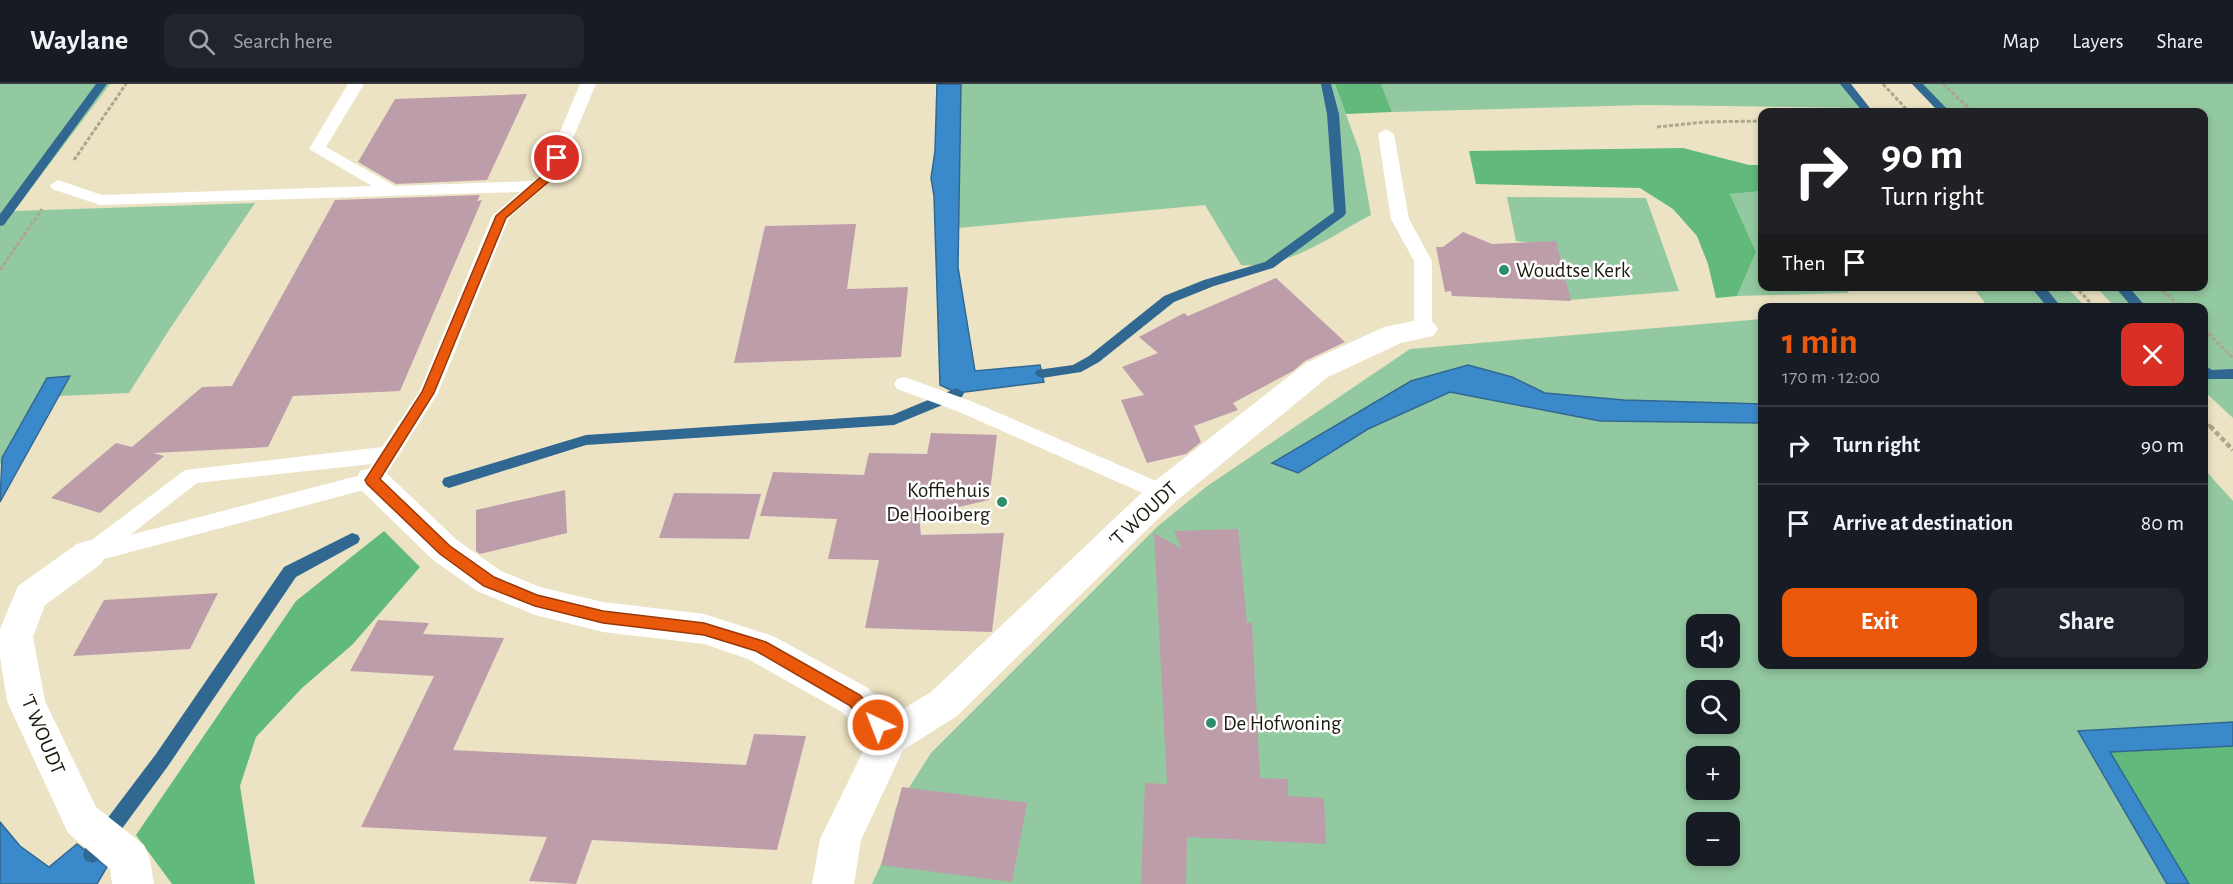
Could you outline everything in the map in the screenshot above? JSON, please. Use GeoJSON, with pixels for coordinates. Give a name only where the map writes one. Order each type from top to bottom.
{"type":"FeatureCollection","features":[{"type":"Feature","properties":{"kind":"street","name":"'T WOUDT"},"geometry":{"type":"LineString","coordinates":[[889,738],[944,704],[1163,493],[1317,370],[1394,334],[1423,329]]}},
{"type":"Feature","properties":{"kind":"street"},"geometry":{"type":"LineString","coordinates":[[380,467],[445,550],[489,581],[535,600],[603,617],[704,629],[760,646],[855,700],[889,738],[841,838],[833,884]]}},
{"type":"Feature","properties":{"kind":"street","name":"'T WOUDT"},"geometry":{"type":"LineString","coordinates":[[89,554],[31,596],[15,637],[26,701],[82,820],[131,872]]}},
{"type":"Feature","properties":{"kind":"lane"},"geometry":{"type":"LineString","coordinates":[[356,84],[317,149],[392,190]]}},
{"type":"Feature","properties":{"kind":"lane"},"geometry":{"type":"LineString","coordinates":[[89,554],[380,467],[428,393],[501,216],[549,176],[588,84]]}},
{"type":"Feature","properties":{"kind":"lane"},"geometry":{"type":"LineString","coordinates":[[1386,134],[1400,219],[1423,261],[1423,329]]}},
{"type":"Feature","properties":{"kind":"lane"},"geometry":{"type":"LineString","coordinates":[[58,185],[100,200],[537,186]]}},
{"type":"Feature","properties":{"kind":"lane"},"geometry":{"type":"LineString","coordinates":[[904,384],[964,406],[1163,493]]}},
{"type":"Feature","properties":{"kind":"lane"},"geometry":{"type":"LineString","coordinates":[[89,554],[192,476],[380,467]]}},
{"type":"Feature","properties":{"kind":"path"},"geometry":{"type":"LineString","coordinates":[[0,270],[126,84]]}},
{"type":"Feature","properties":{"kind":"path"},"geometry":{"type":"LineString","coordinates":[[1883,84],[1906,108]]}},
{"type":"Feature","properties":{"kind":"path"},"geometry":{"type":"LineString","coordinates":[[1943,84],[1969,108]]}},
{"type":"Feature","properties":{"kind":"path"},"geometry":{"type":"LineString","coordinates":[[1657,127],[1705,122],[1758,121]]}},
{"type":"Feature","properties":{"kind":"path"},"geometry":{"type":"LineString","coordinates":[[2080,291],[2091,303]]}},
{"type":"Feature","properties":{"kind":"path"},"geometry":{"type":"LineString","coordinates":[[2163,291],[2176,303]]}},
{"type":"Feature","properties":{"kind":"path"},"geometry":{"type":"LineString","coordinates":[[2208,333],[2233,358]]}},
{"type":"Feature","properties":{"kind":"path"},"geometry":{"type":"LineString","coordinates":[[2208,424],[2233,450]]}},
{"type":"Feature","properties":{"kind":"green space"},"geometry":{"type":"Polygon","coordinates":[[[0,84],[110,84],[14,211],[255,203],[129,393],[59,396],[70,376],[47,378],[0,465],[0,84]]]}},
{"type":"Feature","properties":{"kind":"green space"},"geometry":{"type":"Polygon","coordinates":[[[961,84],[1335,84],[1360,153],[1371,215],[1309,249],[1276,262],[1258,265],[1241,265],[1205,205],[958,228],[961,84]]]}},
{"type":"Feature","properties":{"kind":"green space"},"geometry":{"type":"Polygon","coordinates":[[[1335,84],[1381,84],[1392,112],[1346,114],[1335,84]]]}},
{"type":"Feature","properties":{"kind":"green space"},"geometry":{"type":"Polygon","coordinates":[[[1381,84],[1844,84],[1862,108],[1645,105],[1392,112],[1381,84]]]}},
{"type":"Feature","properties":{"kind":"green space"},"geometry":{"type":"Polygon","coordinates":[[[1915,84],[2233,84],[2233,418],[2208,395],[2208,303],[2111,303],[2100,291],[2208,291],[2208,108],[1935,108],[1915,84]]]}},
{"type":"Feature","properties":{"kind":"green space"},"geometry":{"type":"Polygon","coordinates":[[[1683,148],[1749,165],[1758,165],[1758,191],[1730,194],[1756,252],[1737,296],[1716,298],[1708,264],[1697,236],[1673,209],[1640,188],[1476,184],[1469,151],[1683,148]]]}},
{"type":"Feature","properties":{"kind":"green space"},"geometry":{"type":"Polygon","coordinates":[[[1758,191],[1758,291],[1849,291],[1847,293],[1737,296],[1756,252],[1730,194],[1758,191]]]}},
{"type":"Feature","properties":{"kind":"green space"},"geometry":{"type":"Polygon","coordinates":[[[1507,197],[1646,198],[1679,291],[1570,300],[1556,246],[1516,241],[1507,197]]]}},
{"type":"Feature","properties":{"kind":"green space"},"geometry":{"type":"Polygon","coordinates":[[[1976,291],[2070,291],[2082,303],[1985,303],[1976,291]]]}},
{"type":"Feature","properties":{"kind":"green space"},"geometry":{"type":"Polygon","coordinates":[[[1758,319],[1758,404],[1624,400],[1545,393],[1512,377],[1411,381],[1298,473],[1368,429],[1450,392],[1600,421],[1758,423],[1758,669],[2208,669],[2208,473],[2233,501],[2233,722],[2078,732],[2167,884],[872,884],[883,860],[896,808],[931,753],[1158,526],[1206,487],[1410,349],[1758,319]]]}},
{"type":"Feature","properties":{"kind":"green space"},"geometry":{"type":"Polygon","coordinates":[[[384,531],[420,567],[352,645],[302,688],[256,737],[240,786],[255,884],[172,884],[136,835],[296,601],[384,531]]]}},
{"type":"Feature","properties":{"kind":"green space"},"geometry":{"type":"Polygon","coordinates":[[[2233,746],[2233,884],[2189,884],[2110,752],[2233,746]]]}},
{"type":"Feature","properties":{"kind":"water"},"geometry":{"type":"Polygon","coordinates":[[[937,84],[961,84],[958,267],[975,371],[1040,365],[1044,382],[957,393],[940,385],[934,196],[931,178],[935,151],[937,84]]]}},
{"type":"Feature","properties":{"kind":"water"},"geometry":{"type":"Polygon","coordinates":[[[1468,365],[1512,377],[1545,393],[1624,400],[1758,404],[1758,423],[1600,421],[1450,392],[1368,429],[1298,473],[1272,463],[1411,381],[1468,365]]]}},
{"type":"Feature","properties":{"kind":"water"},"geometry":{"type":"Polygon","coordinates":[[[70,376],[0,502],[2,458],[47,378],[70,376]]]}},
{"type":"Feature","properties":{"kind":"water"},"geometry":{"type":"Polygon","coordinates":[[[2233,722],[2233,746],[2110,752],[2189,884],[2167,884],[2078,731],[2233,722]]]}},
{"type":"Feature","properties":{"kind":"water"},"geometry":{"type":"Polygon","coordinates":[[[0,822],[20,846],[49,867],[77,844],[107,867],[97,884],[0,884],[0,822]]]}},
{"type":"Feature","properties":{"kind":"building"},"geometry":{"type":"Polygon","coordinates":[[[527,94],[487,180],[396,184],[358,162],[395,99],[527,94]]]}},
{"type":"Feature","properties":{"kind":"building"},"geometry":{"type":"Polygon","coordinates":[[[480,195],[477,201],[482,200],[400,391],[293,396],[268,447],[153,453],[164,456],[100,513],[51,498],[116,443],[132,447],[202,387],[232,386],[335,200],[480,195]]]}},
{"type":"Feature","properties":{"kind":"building"},"geometry":{"type":"Polygon","coordinates":[[[856,224],[847,289],[908,287],[901,357],[734,363],[765,226],[856,224]]]}},
{"type":"Feature","properties":{"kind":"building","name":"Woudtse Kerk"},"geometry":{"type":"Polygon","coordinates":[[[1463,232],[1492,244],[1556,241],[1571,301],[1452,296],[1451,291],[1445,292],[1436,247],[1443,247],[1463,232]]]}},
{"type":"Feature","properties":{"kind":"building"},"geometry":{"type":"Polygon","coordinates":[[[1276,278],[1345,342],[1305,361],[1293,371],[1233,403],[1238,410],[1194,426],[1201,442],[1186,454],[1147,463],[1121,400],[1144,395],[1122,367],[1158,353],[1139,337],[1184,313],[1188,316],[1276,278]]]}},
{"type":"Feature","properties":{"kind":"building"},"geometry":{"type":"Polygon","coordinates":[[[931,433],[997,435],[989,500],[919,516],[921,535],[1004,533],[992,632],[865,628],[879,560],[828,559],[837,519],[760,516],[773,472],[864,475],[869,453],[927,454],[931,433]]]}},
{"type":"Feature","properties":{"kind":"building"},"geometry":{"type":"Polygon","coordinates":[[[565,490],[567,533],[480,554],[476,551],[476,510],[565,490]]]}},
{"type":"Feature","properties":{"kind":"building"},"geometry":{"type":"Polygon","coordinates":[[[674,493],[761,494],[749,539],[659,538],[674,493]]]}},
{"type":"Feature","properties":{"kind":"building","name":"De Hofwoning"},"geometry":{"type":"Polygon","coordinates":[[[1238,529],[1247,623],[1252,623],[1260,778],[1288,779],[1288,796],[1324,798],[1326,844],[1187,837],[1186,884],[1141,884],[1145,783],[1167,784],[1154,533],[1182,549],[1174,531],[1238,529]]]}},
{"type":"Feature","properties":{"kind":"building"},"geometry":{"type":"Polygon","coordinates":[[[218,593],[190,649],[73,656],[104,600],[218,593]]]}},
{"type":"Feature","properties":{"kind":"building"},"geometry":{"type":"Polygon","coordinates":[[[378,620],[429,623],[423,634],[504,638],[453,750],[746,765],[754,734],[806,736],[777,850],[592,840],[576,884],[529,881],[547,837],[361,827],[434,676],[350,671],[378,620]]]}},
{"type":"Feature","properties":{"kind":"building"},"geometry":{"type":"Polygon","coordinates":[[[902,787],[1027,803],[1012,882],[881,865],[902,787]]]}},
{"type":"Feature","properties":{"kind":"waterway"},"geometry":{"type":"LineString","coordinates":[[0,222],[102,84]]}},
{"type":"Feature","properties":{"kind":"waterway"},"geometry":{"type":"LineString","coordinates":[[1042,373],[1076,369],[1094,359],[1169,299],[1209,283],[1269,265],[1340,213],[1333,114],[1326,84]]}},
{"type":"Feature","properties":{"kind":"waterway"},"geometry":{"type":"LineString","coordinates":[[1845,84],[1865,108]]}},
{"type":"Feature","properties":{"kind":"waterway"},"geometry":{"type":"LineString","coordinates":[[1917,84],[1941,108]]}},
{"type":"Feature","properties":{"kind":"waterway"},"geometry":{"type":"LineString","coordinates":[[2041,291],[2051,303]]}},
{"type":"Feature","properties":{"kind":"waterway"},"geometry":{"type":"LineString","coordinates":[[2125,291],[2136,303]]}},
{"type":"Feature","properties":{"kind":"waterway"},"geometry":{"type":"LineString","coordinates":[[2208,375],[2233,374]]}},
{"type":"Feature","properties":{"kind":"waterway"},"geometry":{"type":"LineString","coordinates":[[449,482],[586,440],[894,420],[957,393]]}},
{"type":"Feature","properties":{"kind":"waterway"},"geometry":{"type":"LineString","coordinates":[[92,854],[162,760],[290,572],[352,539]]}},
{"type":"Feature","properties":{"kind":"place","name":"Woudtse Kerk"},"geometry":{"type":"Point","coordinates":[1504,270]}},
{"type":"Feature","properties":{"kind":"place","name":"Koffiehuis De Hooiberg"},"geometry":{"type":"Point","coordinates":[1002,502]}},
{"type":"Feature","properties":{"kind":"place","name":"De Hofwoning"},"geometry":{"type":"Point","coordinates":[1211,723]}},
{"type":"Feature","properties":{"kind":"route"},"geometry":{"type":"LineString","coordinates":[[557,158],[549,176],[501,216],[428,393],[372,480],[445,550],[489,581],[535,600],[603,617],[704,629],[760,646],[855,700],[878,725]]}}]}
